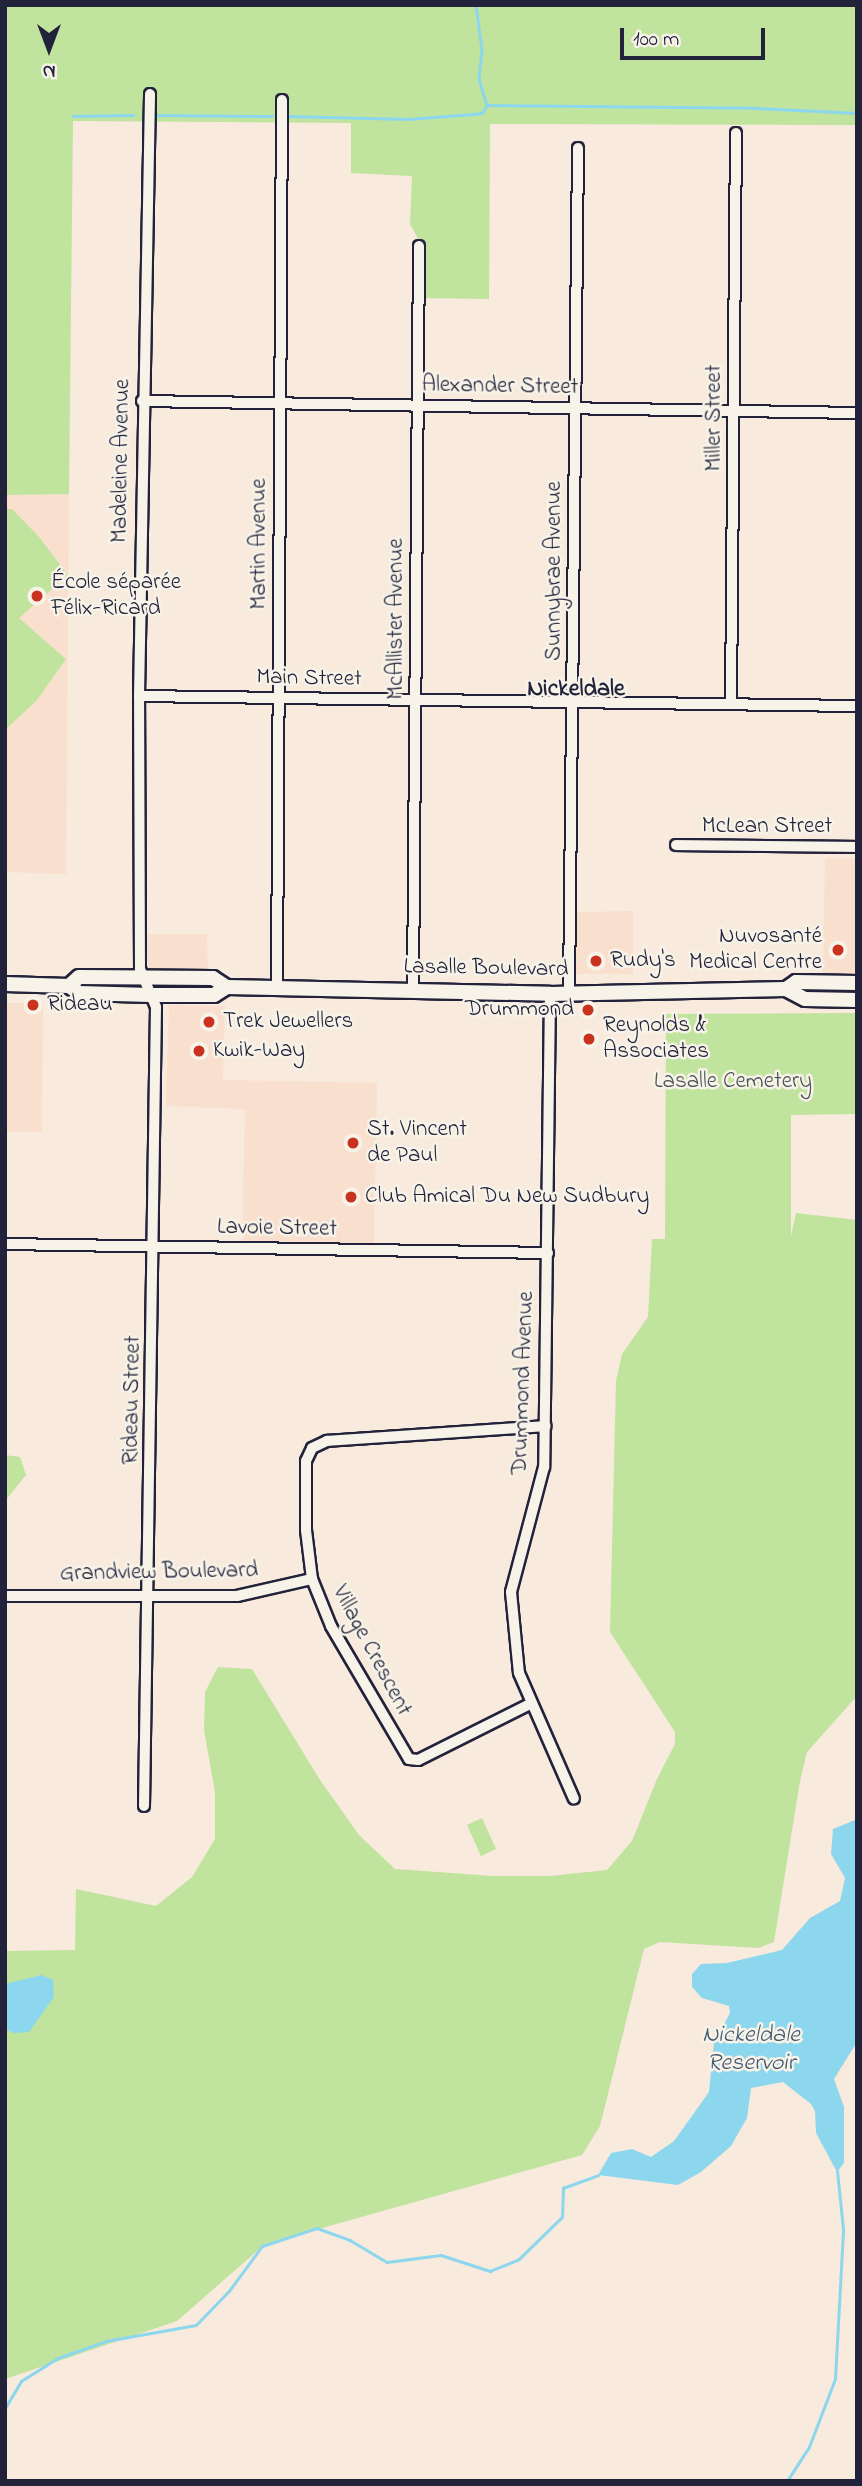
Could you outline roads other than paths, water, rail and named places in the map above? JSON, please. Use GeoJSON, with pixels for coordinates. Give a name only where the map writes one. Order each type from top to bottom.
{"type":"FeatureCollection","features":[{"type":"Feature","properties":{"kind":"main road","name":"Lasalle Boulevard"},"geometry":{"type":"LineString","coordinates":[[69,986],[79,977],[213,978],[227,987],[550,994],[786,989],[805,999],[857,1000]]}},
{"type":"Feature","properties":{"kind":"main road","name":"Lasalle Boulevard"},"geometry":{"type":"LineString","coordinates":[[786,989],[796,982],[857,983]]}},
{"type":"Feature","properties":{"kind":"main road","name":"Lasalle Boulevard"},"geometry":{"type":"LineString","coordinates":[[5,985],[69,986],[79,993],[151,995],[214,995],[227,987]]}},
{"type":"Feature","properties":{"kind":"street","name":"Madeleine Avenue"},"geometry":{"type":"LineString","coordinates":[[150,94],[142,401],[139,696],[140,969],[151,995]]}},
{"type":"Feature","properties":{"kind":"street","name":"Martin Avenue"},"geometry":{"type":"LineString","coordinates":[[277,988],[282,100]]}},
{"type":"Feature","properties":{"kind":"street","name":"Miller Street"},"geometry":{"type":"LineString","coordinates":[[732,704],[736,133]]}},
{"type":"Feature","properties":{"kind":"street","name":"Sunnybrae Avenue"},"geometry":{"type":"LineString","coordinates":[[569,994],[578,148]]}},
{"type":"Feature","properties":{"kind":"street","name":"McAllister Avenue"},"geometry":{"type":"LineString","coordinates":[[413,991],[419,246]]}},
{"type":"Feature","properties":{"kind":"street","name":"Alexander Street"},"geometry":{"type":"LineString","coordinates":[[142,401],[857,413]]}},
{"type":"Feature","properties":{"kind":"street","name":"Main Street"},"geometry":{"type":"LineString","coordinates":[[139,696],[857,706]]}},
{"type":"Feature","properties":{"kind":"street","name":"McLean Street"},"geometry":{"type":"LineString","coordinates":[[676,845],[857,847]]}},
{"type":"Feature","properties":{"kind":"street","name":"Drummond Avenue"},"geometry":{"type":"LineString","coordinates":[[550,994],[544,1467],[511,1592],[519,1673],[530,1704],[574,1799]]}},
{"type":"Feature","properties":{"kind":"street","name":"Rideau Street"},"geometry":{"type":"LineString","coordinates":[[144,1806],[155,1246],[156,1007],[151,995]]}},
{"type":"Feature","properties":{"kind":"street","name":"Lavoie Street"},"geometry":{"type":"LineString","coordinates":[[5,1244],[548,1253]]}},
{"type":"Feature","properties":{"kind":"street","name":"Village Crescent"},"geometry":{"type":"LineString","coordinates":[[530,1704],[418,1760],[409,1759],[331,1626],[312,1579],[306,1530],[306,1461],[312,1448],[327,1441],[545,1426]]}},
{"type":"Feature","properties":{"kind":"street","name":"Grandview Boulevard"},"geometry":{"type":"LineString","coordinates":[[5,1596],[237,1596],[312,1579]]}},
{"type":"Feature","properties":{"kind":"water","name":"Nickeldale Reservoir"},"geometry":{"type":"Polygon","coordinates":[[[855,1820],[857,2042],[834,2079],[844,2107],[844,2163],[837,2172],[816,2133],[815,2111],[811,2104],[783,2082],[751,2088],[747,2118],[731,2146],[701,2172],[678,2185],[598,2175],[611,2153],[632,2149],[651,2157],[674,2141],[709,2092],[714,2043],[730,2013],[729,2006],[702,1998],[692,1987],[692,1974],[701,1964],[727,1963],[782,1950],[810,1918],[840,1901],[845,1878],[831,1854],[833,1829],[855,1820]]]}},
{"type":"Feature","properties":{"kind":"water"},"geometry":{"type":"Polygon","coordinates":[[[42,1975],[53,1980],[54,1997],[29,2032],[14,2033],[5,2029],[5,1984],[42,1975]]]}},
{"type":"Feature","properties":{"kind":"waterway"},"geometry":{"type":"LineString","coordinates":[[476,5],[482,50],[479,79],[487,105]]}},
{"type":"Feature","properties":{"kind":"waterway"},"geometry":{"type":"LineString","coordinates":[[288,116],[408,119],[482,113],[487,105],[755,108],[857,113]]}},
{"type":"Feature","properties":{"kind":"waterway"},"geometry":{"type":"LineString","coordinates":[[73,116],[133,115]]}},
{"type":"Feature","properties":{"kind":"waterway"},"geometry":{"type":"LineString","coordinates":[[153,115],[272,116]]}},
{"type":"Feature","properties":{"kind":"waterway"},"geometry":{"type":"LineString","coordinates":[[787,2481],[809,2447],[835,2379],[843,2229],[837,2171]]}},
{"type":"Feature","properties":{"kind":"waterway"},"geometry":{"type":"LineString","coordinates":[[5,2408],[21,2381],[58,2358],[106,2341],[196,2325],[229,2291],[262,2246],[317,2228],[350,2240],[387,2262],[441,2255],[490,2271],[519,2259],[562,2217],[563,2188],[598,2175]]}},
{"type":"Feature","properties":{"kind":"place","name":"École séparée Félix-Ricard"},"geometry":{"type":"Point","coordinates":[37,596]}},
{"type":"Feature","properties":{"kind":"place","name":"Nuvosanté Medical Centre"},"geometry":{"type":"Point","coordinates":[838,950]}},
{"type":"Feature","properties":{"kind":"place","name":"Rudy's"},"geometry":{"type":"Point","coordinates":[596,961]}},
{"type":"Feature","properties":{"kind":"place","name":"Rideau"},"geometry":{"type":"Point","coordinates":[33,1005]}},
{"type":"Feature","properties":{"kind":"place","name":"Drummond"},"geometry":{"type":"Point","coordinates":[588,1010]}},
{"type":"Feature","properties":{"kind":"place","name":"Trek Jewellers"},"geometry":{"type":"Point","coordinates":[209,1022]}},
{"type":"Feature","properties":{"kind":"place","name":"Reynolds & Associates"},"geometry":{"type":"Point","coordinates":[589,1039]}},
{"type":"Feature","properties":{"kind":"place","name":"Kwik-Way"},"geometry":{"type":"Point","coordinates":[199,1051]}},
{"type":"Feature","properties":{"kind":"place","name":"St. Vincent de Paul"},"geometry":{"type":"Point","coordinates":[353,1143]}},
{"type":"Feature","properties":{"kind":"place","name":"Club Amical Du New Sudbury"},"geometry":{"type":"Point","coordinates":[351,1197]}},
{"type":"Feature","properties":{"kind":"district","name":"Nickeldale"},"geometry":{"type":"Point","coordinates":[576,690]}},
{"type":"Feature","properties":{"kind":"park label","name":"Lasalle Cemetery"},"geometry":{"type":"Point","coordinates":[733,1082]}}]}
